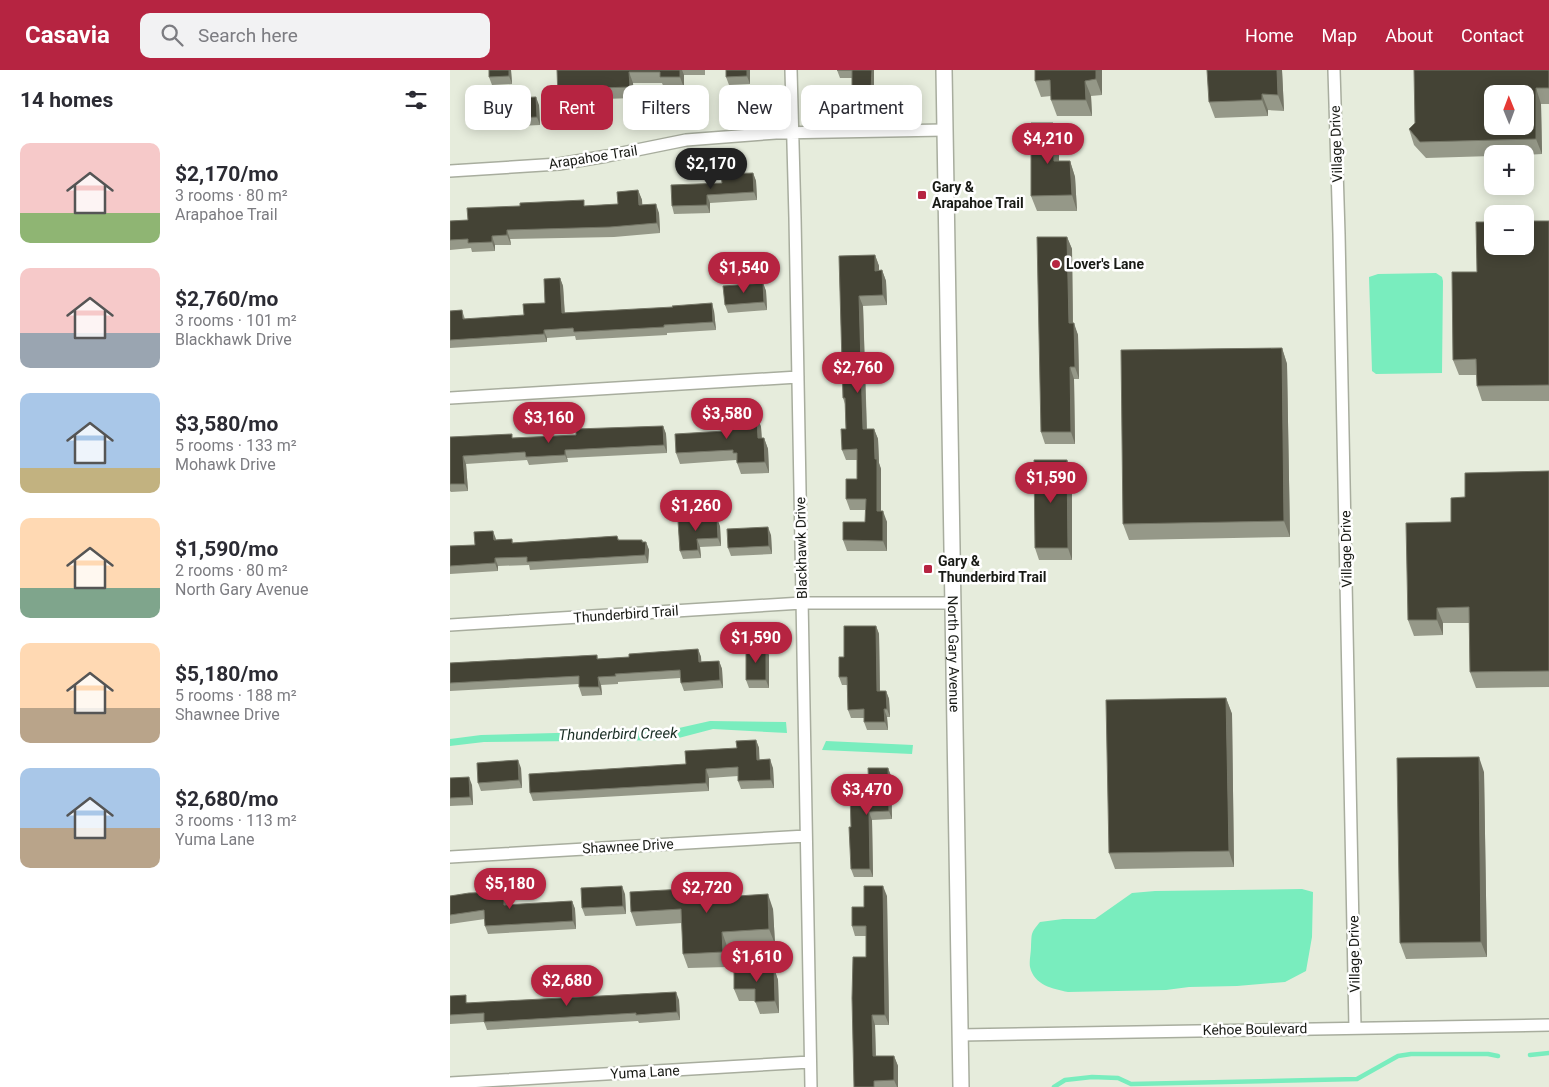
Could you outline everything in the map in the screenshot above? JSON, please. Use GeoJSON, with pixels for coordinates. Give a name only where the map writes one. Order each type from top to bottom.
{"type":"FeatureCollection","features":[{"type":"Feature","properties":{"kind":"street","name":"Blackhawk Drive"},"geometry":{"type":"LineString","coordinates":[[790,70],[798,377],[811,1087]]}},
{"type":"Feature","properties":{"kind":"street","name":"North Gary Avenue"},"geometry":{"type":"LineString","coordinates":[[944,70],[961,1087]]}},
{"type":"Feature","properties":{"kind":"street","name":"Village Drive"},"geometry":{"type":"LineString","coordinates":[[1334,70],[1355,1028]]}},
{"type":"Feature","properties":{"kind":"street","name":"Arapahoe Trail"},"geometry":{"type":"LineString","coordinates":[[450,171],[560,164],[686,140],[792,133],[945,130]]}},
{"type":"Feature","properties":{"kind":"street"},"geometry":{"type":"LineString","coordinates":[[450,398],[798,377]]}},
{"type":"Feature","properties":{"kind":"street","name":"Thunderbird Trail"},"geometry":{"type":"LineString","coordinates":[[450,625],[802,603],[953,603]]}},
{"type":"Feature","properties":{"kind":"street","name":"Shawnee Drive"},"geometry":{"type":"LineString","coordinates":[[450,857],[806,836]]}},
{"type":"Feature","properties":{"kind":"street","name":"Kehoe Boulevard"},"geometry":{"type":"LineString","coordinates":[[960,1035],[1549,1025]]}},
{"type":"Feature","properties":{"kind":"street","name":"Yuma Lane"},"geometry":{"type":"LineString","coordinates":[[450,1083],[810,1062]]}},
{"type":"Feature","properties":{"kind":"water"},"geometry":{"type":"Polygon","coordinates":[[[1436,273],[1442,277],[1443,281],[1442,373],[1376,374],[1372,371],[1369,277],[1378,274],[1436,273]]]}},
{"type":"Feature","properties":{"kind":"water"},"geometry":{"type":"Polygon","coordinates":[[[710,721],[786,722],[787,733],[713,729],[671,740],[484,742],[450,746],[450,739],[481,735],[670,730],[710,721]]]}},
{"type":"Feature","properties":{"kind":"water"},"geometry":{"type":"Polygon","coordinates":[[[826,741],[913,745],[912,754],[822,750],[826,741]]]}},
{"type":"Feature","properties":{"kind":"water"},"geometry":{"type":"Polygon","coordinates":[[[1302,889],[1313,892],[1312,937],[1306,971],[1285,982],[1166,990],[1068,992],[1050,988],[1040,982],[1032,973],[1030,967],[1032,934],[1040,922],[1063,919],[1095,919],[1132,893],[1302,889]]]}},
{"type":"Feature","properties":{"kind":"building"},"geometry":{"type":"Polygon","coordinates":[[[489,70],[509,70],[509,76],[489,77],[489,70]]]}},
{"type":"Feature","properties":{"kind":"building"},"geometry":{"type":"Polygon","coordinates":[[[557,70],[680,70],[680,77],[660,77],[660,72],[629,72],[630,85],[623,85],[623,87],[613,88],[613,85],[558,85],[557,70]]]}},
{"type":"Feature","properties":{"kind":"building"},"geometry":{"type":"Polygon","coordinates":[[[726,70],[747,70],[747,76],[726,77],[726,70]]]}},
{"type":"Feature","properties":{"kind":"building"},"geometry":{"type":"Polygon","coordinates":[[[852,70],[872,70],[871,85],[852,85],[852,70]]]}},
{"type":"Feature","properties":{"kind":"building"},"geometry":{"type":"Polygon","coordinates":[[[1035,70],[1096,70],[1096,79],[1085,81],[1086,100],[1051,100],[1050,80],[1035,81],[1035,70]]]}},
{"type":"Feature","properties":{"kind":"building"},"geometry":{"type":"Polygon","coordinates":[[[1207,70],[1277,70],[1278,95],[1262,94],[1262,100],[1209,102],[1207,70]]]}},
{"type":"Feature","properties":{"kind":"building"},"geometry":{"type":"Polygon","coordinates":[[[1414,70],[1549,70],[1549,88],[1536,88],[1536,139],[1420,142],[1409,129],[1415,123],[1414,70]]]}},
{"type":"Feature","properties":{"kind":"building"},"geometry":{"type":"Polygon","coordinates":[[[531,97],[536,97],[537,117],[531,117],[531,97]]]}},
{"type":"Feature","properties":{"kind":"building"},"geometry":{"type":"Polygon","coordinates":[[[1031,123],[1053,123],[1054,161],[1070,161],[1072,195],[1031,196],[1031,123]]]}},
{"type":"Feature","properties":{"kind":"building"},"geometry":{"type":"Polygon","coordinates":[[[753,173],[754,192],[707,195],[707,205],[672,206],[671,185],[722,183],[721,174],[753,173]]]}},
{"type":"Feature","properties":{"kind":"building"},"geometry":{"type":"Polygon","coordinates":[[[638,190],[639,205],[656,204],[657,223],[610,227],[507,230],[507,235],[492,236],[492,242],[468,243],[468,239],[450,240],[450,221],[468,220],[467,208],[520,206],[520,203],[584,200],[584,206],[618,204],[617,192],[638,190]]]}},
{"type":"Feature","properties":{"kind":"building"},"geometry":{"type":"Polygon","coordinates":[[[1534,221],[1549,221],[1549,385],[1477,386],[1476,359],[1453,360],[1452,272],[1477,272],[1476,222],[1484,222],[1484,255],[1534,255],[1534,221]]]}},
{"type":"Feature","properties":{"kind":"building"},"geometry":{"type":"Polygon","coordinates":[[[1037,237],[1067,237],[1069,323],[1074,323],[1075,367],[1070,367],[1071,432],[1041,432],[1037,237]]]}},
{"type":"Feature","properties":{"kind":"building"},"geometry":{"type":"Polygon","coordinates":[[[875,255],[875,271],[882,270],[883,295],[859,296],[863,429],[874,429],[875,459],[877,459],[877,511],[883,511],[883,541],[843,540],[843,522],[865,522],[866,499],[846,499],[846,479],[857,479],[857,449],[842,450],[841,429],[846,429],[845,398],[843,398],[839,256],[875,255]]]}},
{"type":"Feature","properties":{"kind":"building"},"geometry":{"type":"Polygon","coordinates":[[[560,278],[562,313],[712,303],[713,322],[574,332],[573,328],[544,330],[544,334],[450,340],[450,311],[462,310],[463,319],[524,315],[523,304],[545,303],[544,279],[560,278]]]}},
{"type":"Feature","properties":{"kind":"building"},"geometry":{"type":"Polygon","coordinates":[[[763,283],[764,302],[725,305],[723,286],[763,283]]]}},
{"type":"Feature","properties":{"kind":"building"},"geometry":{"type":"Polygon","coordinates":[[[1282,348],[1284,521],[1123,524],[1121,350],[1282,348]]]}},
{"type":"Feature","properties":{"kind":"building"},"geometry":{"type":"Polygon","coordinates":[[[757,416],[758,438],[764,438],[765,462],[737,463],[737,453],[733,453],[733,450],[676,453],[675,434],[725,431],[724,418],[757,416]]]}},
{"type":"Feature","properties":{"kind":"building"},"geometry":{"type":"Polygon","coordinates":[[[663,426],[664,445],[565,450],[565,455],[526,457],[525,452],[463,456],[465,484],[450,484],[450,437],[512,434],[512,438],[576,435],[576,429],[663,426]]]}},
{"type":"Feature","properties":{"kind":"building"},"geometry":{"type":"Polygon","coordinates":[[[1034,460],[1067,460],[1068,548],[1035,548],[1034,460]]]}},
{"type":"Feature","properties":{"kind":"building"},"geometry":{"type":"Polygon","coordinates":[[[1549,471],[1549,671],[1470,672],[1469,607],[1437,608],[1437,620],[1408,620],[1406,523],[1451,522],[1451,498],[1465,497],[1465,473],[1549,471]]]}},
{"type":"Feature","properties":{"kind":"building"},"geometry":{"type":"Polygon","coordinates":[[[717,518],[718,538],[697,539],[698,550],[680,551],[678,521],[717,518]]]}},
{"type":"Feature","properties":{"kind":"building"},"geometry":{"type":"Polygon","coordinates":[[[768,527],[769,546],[728,548],[727,529],[768,527]]]}},
{"type":"Feature","properties":{"kind":"building"},"geometry":{"type":"Polygon","coordinates":[[[493,531],[494,540],[512,539],[512,543],[617,536],[618,540],[642,540],[642,542],[646,542],[645,555],[527,562],[527,557],[495,558],[495,563],[450,566],[450,546],[475,545],[474,532],[493,531]]]}},
{"type":"Feature","properties":{"kind":"building"},"geometry":{"type":"Polygon","coordinates":[[[844,626],[876,626],[877,691],[886,691],[887,709],[884,709],[885,722],[864,722],[864,709],[848,710],[847,677],[839,677],[839,657],[844,657],[844,626]]]}},
{"type":"Feature","properties":{"kind":"building"},"geometry":{"type":"Polygon","coordinates":[[[746,647],[766,647],[766,680],[746,680],[746,647]]]}},
{"type":"Feature","properties":{"kind":"building"},"geometry":{"type":"Polygon","coordinates":[[[698,649],[699,662],[719,661],[720,680],[681,683],[680,670],[615,674],[616,676],[598,677],[599,687],[579,687],[579,676],[450,683],[450,663],[597,655],[597,659],[629,657],[629,654],[698,649]]]}},
{"type":"Feature","properties":{"kind":"building"},"geometry":{"type":"Polygon","coordinates":[[[1226,698],[1229,851],[1109,853],[1106,700],[1226,698]]]}},
{"type":"Feature","properties":{"kind":"building"},"geometry":{"type":"Polygon","coordinates":[[[756,740],[757,760],[770,759],[771,780],[738,781],[738,767],[706,769],[706,783],[530,793],[529,774],[686,764],[685,751],[737,748],[736,741],[756,740]]]}},
{"type":"Feature","properties":{"kind":"building"},"geometry":{"type":"Polygon","coordinates":[[[1479,757],[1481,942],[1400,943],[1397,758],[1479,757]]]}},
{"type":"Feature","properties":{"kind":"building"},"geometry":{"type":"Polygon","coordinates":[[[518,760],[519,780],[478,783],[477,763],[518,760]]]}},
{"type":"Feature","properties":{"kind":"building"},"geometry":{"type":"Polygon","coordinates":[[[868,768],[888,768],[889,811],[869,812],[870,869],[851,869],[850,793],[869,792],[868,768]]]}},
{"type":"Feature","properties":{"kind":"building"},"geometry":{"type":"Polygon","coordinates":[[[469,777],[470,797],[450,798],[450,778],[469,777]]]}},
{"type":"Feature","properties":{"kind":"building"},"geometry":{"type":"Polygon","coordinates":[[[622,886],[623,906],[582,908],[581,888],[622,886]]]}},
{"type":"Feature","properties":{"kind":"building"},"geometry":{"type":"Polygon","coordinates":[[[738,886],[738,896],[768,894],[769,929],[722,932],[723,952],[683,954],[681,909],[631,912],[630,892],[738,886]]]}},
{"type":"Feature","properties":{"kind":"building"},"geometry":{"type":"Polygon","coordinates":[[[864,886],[883,886],[885,1015],[872,1015],[873,1056],[894,1056],[894,1080],[874,1081],[874,1087],[854,1087],[853,957],[866,957],[866,926],[852,926],[852,907],[864,907],[864,886]]]}},
{"type":"Feature","properties":{"kind":"building"},"geometry":{"type":"Polygon","coordinates":[[[504,892],[504,905],[572,901],[573,921],[485,926],[484,910],[450,915],[450,896],[469,893],[504,892]]]}},
{"type":"Feature","properties":{"kind":"building"},"geometry":{"type":"Polygon","coordinates":[[[774,968],[775,1001],[755,1002],[755,989],[734,989],[734,970],[774,968]]]}},
{"type":"Feature","properties":{"kind":"building"},"geometry":{"type":"Polygon","coordinates":[[[676,992],[677,1012],[484,1022],[484,1013],[450,1015],[450,996],[466,995],[466,1003],[676,992]]]}},
{"type":"Feature","properties":{"kind":"waterway","name":"Thunderbird Creek"},"geometry":{"type":"LineString","coordinates":[[1530,1055],[1549,1053]]}},
{"type":"Feature","properties":{"kind":"waterway","name":"Thunderbird Creek"},"geometry":{"type":"LineString","coordinates":[[1054,1087],[1065,1080],[1092,1077],[1118,1078],[1131,1084],[1357,1079],[1398,1056],[1411,1054],[1488,1054],[1498,1056]]}},
{"type":"Feature","properties":{"kind":"place","name":"Gary & Arapahoe Trail"},"geometry":{"type":"Point","coordinates":[922,195]}},
{"type":"Feature","properties":{"kind":"place","name":"Lover's Lane"},"geometry":{"type":"Point","coordinates":[1056,264]}},
{"type":"Feature","properties":{"kind":"place","name":"Gary & Thunderbird Trail"},"geometry":{"type":"Point","coordinates":[928,569]}}]}
